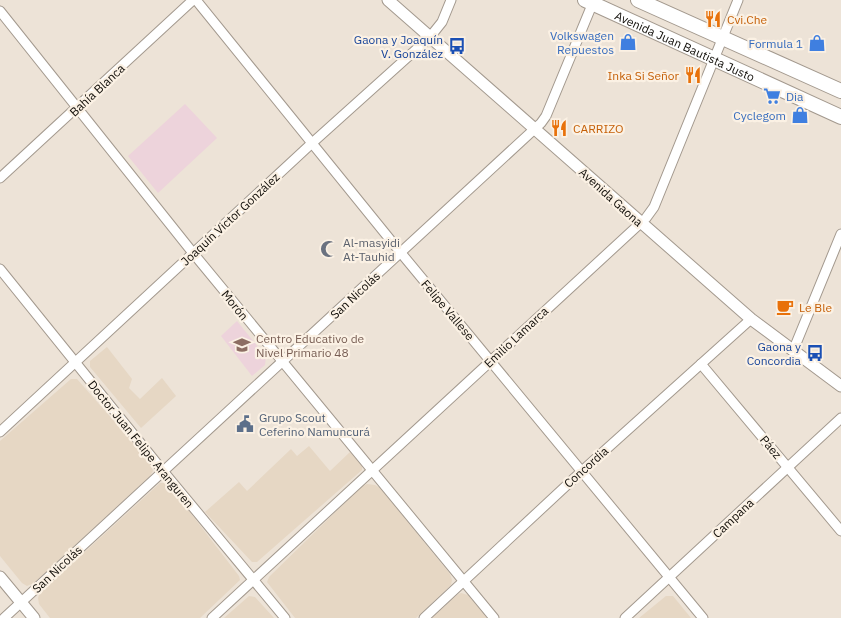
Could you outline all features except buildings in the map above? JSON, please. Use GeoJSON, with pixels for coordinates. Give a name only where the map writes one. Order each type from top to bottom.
{"type":"FeatureCollection","features":[{"type":"Feature","properties":{"kind":"main road","name":"Avenida Gaona"},"geometry":{"type":"LineString","coordinates":[[388,0],[751,319],[841,386]]}},
{"type":"Feature","properties":{"kind":"main road","name":"Avenida Juan Bautista Justo"},"geometry":{"type":"LineString","coordinates":[[638,0],[841,91]]}},
{"type":"Feature","properties":{"kind":"main road","name":"Avenida Juan Bautista Justo"},"geometry":{"type":"LineString","coordinates":[[591,1],[841,117]]}},
{"type":"Feature","properties":{"kind":"main road"},"geometry":{"type":"LineString","coordinates":[[0,577],[34,618]]}},
{"type":"Feature","properties":{"kind":"street","name":"Bahía Blanca"},"geometry":{"type":"LineString","coordinates":[[0,178],[195,0]]}},
{"type":"Feature","properties":{"kind":"street","name":"Felipe Vallese"},"geometry":{"type":"LineString","coordinates":[[195,0],[401,253],[703,618]]}},
{"type":"Feature","properties":{"kind":"street","name":"Joaquín Victor González"},"geometry":{"type":"LineString","coordinates":[[0,432],[430,37],[442,22],[451,0]]}},
{"type":"Feature","properties":{"kind":"street","name":"Emilio Lamarca"},"geometry":{"type":"LineString","coordinates":[[212,618],[640,223],[654,207],[738,0]]}},
{"type":"Feature","properties":{"kind":"street","name":"San Nicolás"},"geometry":{"type":"LineString","coordinates":[[4,618],[535,129],[546,116],[591,1]]}},
{"type":"Feature","properties":{"kind":"street","name":"Morón"},"geometry":{"type":"LineString","coordinates":[[0,11],[76,109],[193,253],[494,618]]}},
{"type":"Feature","properties":{"kind":"street"},"geometry":{"type":"LineString","coordinates":[[793,351],[841,234]]}},
{"type":"Feature","properties":{"kind":"street","name":"Doctor Juan Felipe Aranguren"},"geometry":{"type":"LineString","coordinates":[[0,269],[163,471],[285,618]]}},
{"type":"Feature","properties":{"kind":"street","name":"Concordia"},"geometry":{"type":"LineString","coordinates":[[424,618],[582,471],[751,319]]}},
{"type":"Feature","properties":{"kind":"street","name":"Páez"},"geometry":{"type":"LineString","coordinates":[[701,364],[841,531]]}},
{"type":"Feature","properties":{"kind":"street","name":"Campana"},"geometry":{"type":"LineString","coordinates":[[625,618],[841,418]]}},
{"type":"Feature","properties":{"kind":"shaded area"},"geometry":{"type":"Polygon","coordinates":[[[185,104],[217,138],[158,193],[128,156],[185,104]]]}},
{"type":"Feature","properties":{"kind":"shaded area","name":"Centro Educativo de Nivel Primario 48"},"geometry":{"type":"Polygon","coordinates":[[[237,321],[266,357],[265,365],[252,376],[221,336],[237,321]]]}},
{"type":"Feature","properties":{"kind":"shaded area"},"geometry":{"type":"Polygon","coordinates":[[[107,347],[132,379],[129,388],[140,399],[162,378],[176,396],[141,428],[90,367],[90,361],[107,347]]]}},
{"type":"Feature","properties":{"kind":"shaded area"},"geometry":{"type":"Polygon","coordinates":[[[71,379],[77,379],[151,463],[153,471],[150,476],[34,583],[27,586],[22,583],[0,556],[0,441],[71,379]]]}},
{"type":"Feature","properties":{"kind":"shaded area"},"geometry":{"type":"Polygon","coordinates":[[[309,446],[330,471],[350,452],[362,466],[362,470],[257,562],[252,562],[205,512],[239,482],[247,491],[291,449],[297,456],[309,446]]]}},
{"type":"Feature","properties":{"kind":"shaded area"},"geometry":{"type":"Polygon","coordinates":[[[160,483],[169,485],[239,576],[240,580],[200,618],[50,618],[39,604],[38,598],[40,593],[160,483]]]}},
{"type":"Feature","properties":{"kind":"shaded area"},"geometry":{"type":"Polygon","coordinates":[[[367,484],[380,488],[450,574],[451,585],[416,618],[295,618],[267,582],[269,577],[361,487],[367,484]]]}},
{"type":"Feature","properties":{"kind":"shaded area"},"geometry":{"type":"Polygon","coordinates":[[[461,593],[468,595],[487,618],[432,618],[457,595],[461,593]]]}},
{"type":"Feature","properties":{"kind":"shaded area"},"geometry":{"type":"Polygon","coordinates":[[[249,596],[255,597],[274,618],[224,618],[249,596]]]}},
{"type":"Feature","properties":{"kind":"shaded area"},"geometry":{"type":"Polygon","coordinates":[[[666,596],[673,596],[691,618],[639,618],[666,596]]]}},
{"type":"Feature","properties":{"kind":"place","name":"Cvi.Che"},"geometry":{"type":"Point","coordinates":[713,19]}},
{"type":"Feature","properties":{"kind":"place","name":"Volkswagen Repuestos"},"geometry":{"type":"Point","coordinates":[628,42]}},
{"type":"Feature","properties":{"kind":"place","name":"Formula 1"},"geometry":{"type":"Point","coordinates":[817,43]}},
{"type":"Feature","properties":{"kind":"place","name":"Gaona y Joaquín V. González"},"geometry":{"type":"Point","coordinates":[457,46]}},
{"type":"Feature","properties":{"kind":"place","name":"Inka Si Señor"},"geometry":{"type":"Point","coordinates":[693,75]}},
{"type":"Feature","properties":{"kind":"place","name":"Dia"},"geometry":{"type":"Point","coordinates":[772,96]}},
{"type":"Feature","properties":{"kind":"place","name":"Cyclegom"},"geometry":{"type":"Point","coordinates":[800,115]}},
{"type":"Feature","properties":{"kind":"place","name":"CARRIZO"},"geometry":{"type":"Point","coordinates":[559,128]}},
{"type":"Feature","properties":{"kind":"place","name":"Al-masyidi At-Tauhid"},"geometry":{"type":"Point","coordinates":[329,249]}},
{"type":"Feature","properties":{"kind":"place","name":"Le Ble"},"geometry":{"type":"Point","coordinates":[785,307]}},
{"type":"Feature","properties":{"kind":"place","name":"Centro Educativo de Nivel Primario 48"},"geometry":{"type":"Point","coordinates":[242,345]}},
{"type":"Feature","properties":{"kind":"place","name":"Gaona y Concordia"},"geometry":{"type":"Point","coordinates":[815,353]}},
{"type":"Feature","properties":{"kind":"place","name":"Grupo Scout Ceferino Namuncurá"},"geometry":{"type":"Point","coordinates":[245,424]}}]}
